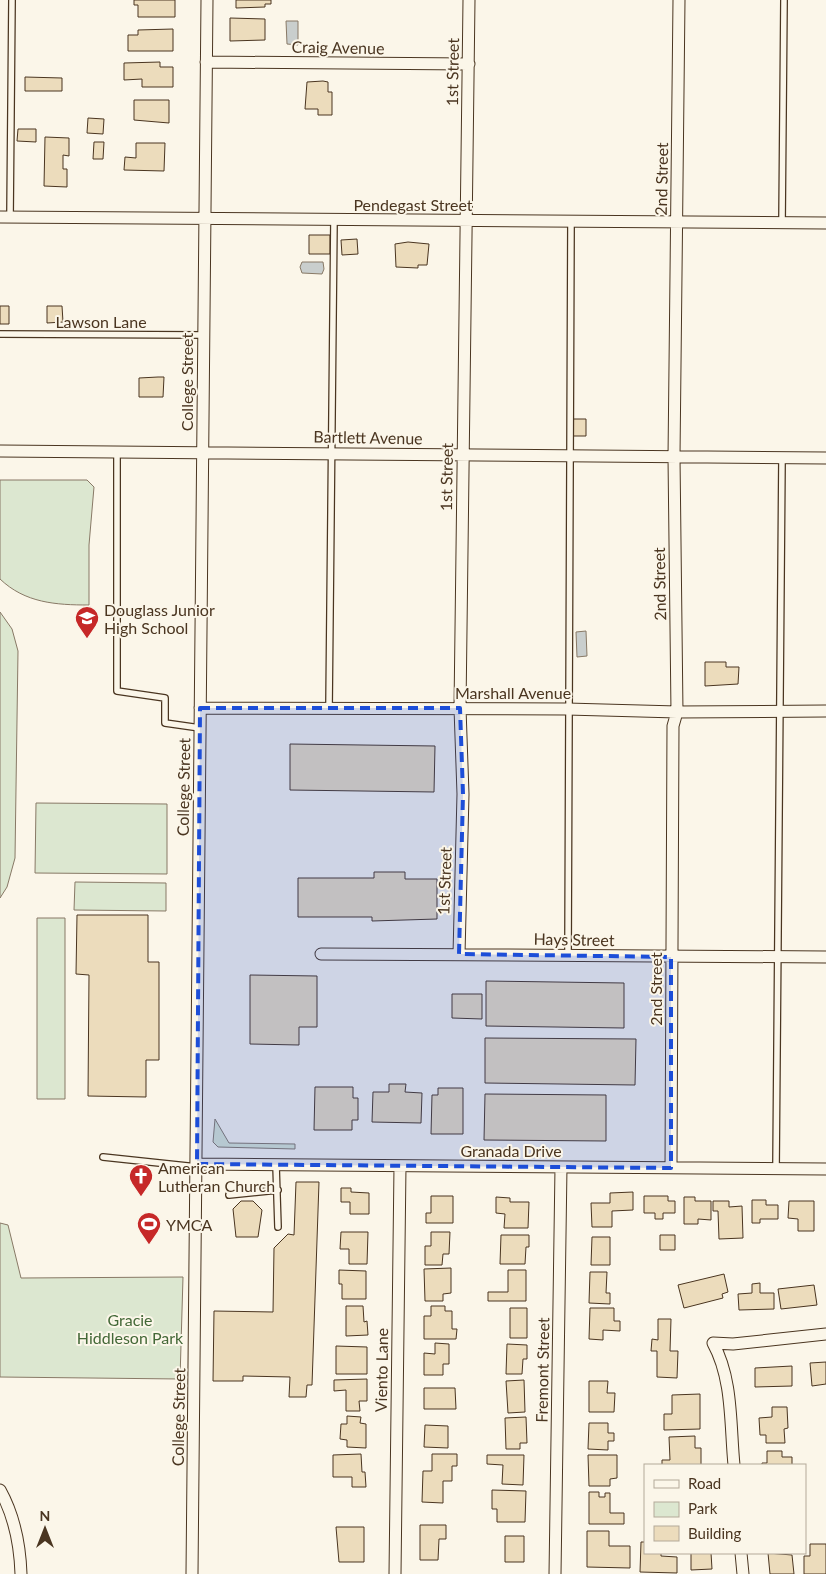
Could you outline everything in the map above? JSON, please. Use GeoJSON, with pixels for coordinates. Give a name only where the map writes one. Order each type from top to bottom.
{"type":"FeatureCollection","features":[{"type":"Feature","properties":{"kind":"street","name":"College Street"},"geometry":{"type":"LineString","coordinates":[[192,1574],[197,1166],[196,936],[200,728],[207,0]]}},
{"type":"Feature","properties":{"kind":"street","name":"1st Street"},"geometry":{"type":"LineString","coordinates":[[459,954],[463,794],[460,708],[465,220],[470,0]]}},
{"type":"Feature","properties":{"kind":"street","name":"2nd Street"},"geometry":{"type":"LineString","coordinates":[[670,1168],[673,726],[677,712],[674,457],[679,0]]}},
{"type":"Feature","properties":{"kind":"street","name":"Craig Avenue"},"geometry":{"type":"LineString","coordinates":[[206,62],[469,64]]}},
{"type":"Feature","properties":{"kind":"street","name":"Pendegast Street"},"geometry":{"type":"LineString","coordinates":[[5,217],[826,223]]}},
{"type":"Feature","properties":{"kind":"street","name":"Bartlett Avenue"},"geometry":{"type":"LineString","coordinates":[[0,451],[826,458]]}},
{"type":"Feature","properties":{"kind":"street","name":"Marshall Avenue"},"geometry":{"type":"LineString","coordinates":[[200,708],[567,708],[677,712],[826,711]]}},
{"type":"Feature","properties":{"kind":"street","name":"Hays Street"},"geometry":{"type":"LineString","coordinates":[[321,954],[826,957]]}},
{"type":"Feature","properties":{"kind":"street","name":"Granada Drive"},"geometry":{"type":"LineString","coordinates":[[197,1166],[826,1169]]}},
{"type":"Feature","properties":{"kind":"street","name":"Viento Lane"},"geometry":{"type":"LineString","coordinates":[[395,1574],[400,1166]]}},
{"type":"Feature","properties":{"kind":"street","name":"Fremont Street"},"geometry":{"type":"LineString","coordinates":[[555,1574],[561,1167]]}},
{"type":"Feature","properties":{"kind":"street"},"geometry":{"type":"LineString","coordinates":[[734,1464],[726,1376],[723,1360],[713,1343],[826,1334]]}},
{"type":"Feature","properties":{"kind":"street"},"geometry":{"type":"LineString","coordinates":[[0,1490],[12,1515],[18,1538],[22,1574]]}},
{"type":"Feature","properties":{"kind":"street"},"geometry":{"type":"LineString","coordinates":[[741,1554],[743,1574]]}},
{"type":"Feature","properties":{"kind":"lane"},"geometry":{"type":"LineString","coordinates":[[5,217],[12,0]]}},
{"type":"Feature","properties":{"kind":"lane"},"geometry":{"type":"LineString","coordinates":[[782,223],[784,0]]}},
{"type":"Feature","properties":{"kind":"lane"},"geometry":{"type":"LineString","coordinates":[[329,709],[334,219]]}},
{"type":"Feature","properties":{"kind":"lane"},"geometry":{"type":"LineString","coordinates":[[568,956],[567,708],[571,221]]}},
{"type":"Feature","properties":{"kind":"lane","name":"Lawson Lane"},"geometry":{"type":"LineString","coordinates":[[0,334],[203,335]]}},
{"type":"Feature","properties":{"kind":"lane"},"geometry":{"type":"LineString","coordinates":[[117,451],[117,691],[165,698],[165,723],[200,728]]}},
{"type":"Feature","properties":{"kind":"lane"},"geometry":{"type":"LineString","coordinates":[[776,1169],[782,458]]}},
{"type":"Feature","properties":{"kind":"lane"},"geometry":{"type":"LineString","coordinates":[[103,1157],[197,1166]]}},
{"type":"Feature","properties":{"kind":"lane"},"geometry":{"type":"LineString","coordinates":[[276,1165],[278,1227]]}},
{"type":"Feature","properties":{"kind":"lane"},"geometry":{"type":"LineString","coordinates":[[229,1195],[278,1190]]}},
{"type":"Feature","properties":{"kind":"highlighted area"},"geometry":{"type":"Polygon","coordinates":[[[200,708],[460,708],[463,794],[459,954],[671,957],[671,1168],[197,1164],[200,708]]]}},
{"type":"Feature","properties":{"kind":"green space"},"geometry":{"type":"Polygon","coordinates":[[[0,480],[87,480],[94,487],[89,545],[89,605],[53,603],[30,598],[0,579],[0,480]]]}},
{"type":"Feature","properties":{"kind":"green space"},"geometry":{"type":"Polygon","coordinates":[[[0,612],[12,629],[18,651],[15,858],[7,887],[0,898],[0,612]]]}},
{"type":"Feature","properties":{"kind":"green space"},"geometry":{"type":"Polygon","coordinates":[[[36,803],[167,804],[167,874],[35,873],[36,803]]]}},
{"type":"Feature","properties":{"kind":"green space"},"geometry":{"type":"Polygon","coordinates":[[[75,882],[166,883],[166,911],[74,910],[75,882]]]}},
{"type":"Feature","properties":{"kind":"green space"},"geometry":{"type":"Polygon","coordinates":[[[37,918],[65,918],[65,1099],[37,1099],[37,918]]]}},
{"type":"Feature","properties":{"kind":"green space"},"geometry":{"type":"Polygon","coordinates":[[[215,1119],[229,1143],[295,1144],[295,1149],[218,1147],[213,1142],[215,1119]]]}},
{"type":"Feature","properties":{"kind":"green space","name":"Gracie Hiddleson Park"},"geometry":{"type":"Polygon","coordinates":[[[0,1223],[8,1225],[21,1278],[183,1277],[180,1379],[0,1377],[0,1223]]]}},
{"type":"Feature","properties":{"kind":"shaded area"},"geometry":{"type":"Polygon","coordinates":[[[286,21],[298,21],[298,45],[287,44],[286,21]]]}},
{"type":"Feature","properties":{"kind":"shaded area"},"geometry":{"type":"Polygon","coordinates":[[[302,262],[323,262],[324,269],[322,274],[302,273],[300,267],[302,262]]]}},
{"type":"Feature","properties":{"kind":"shaded area"},"geometry":{"type":"Polygon","coordinates":[[[586,631],[587,656],[577,657],[576,632],[586,631]]]}},
{"type":"Feature","properties":{"kind":"building"},"geometry":{"type":"Polygon","coordinates":[[[134,0],[175,0],[175,17],[138,17],[138,5],[134,5],[134,0]]]}},
{"type":"Feature","properties":{"kind":"building"},"geometry":{"type":"Polygon","coordinates":[[[236,0],[271,0],[271,4],[265,4],[265,7],[236,8],[236,0]]]}},
{"type":"Feature","properties":{"kind":"building"},"geometry":{"type":"Polygon","coordinates":[[[230,18],[265,19],[265,40],[230,41],[230,18]]]}},
{"type":"Feature","properties":{"kind":"building"},"geometry":{"type":"Polygon","coordinates":[[[173,29],[173,51],[128,51],[128,35],[138,35],[138,30],[173,29]]]}},
{"type":"Feature","properties":{"kind":"building"},"geometry":{"type":"Polygon","coordinates":[[[160,62],[160,67],[173,67],[173,87],[142,87],[142,79],[124,80],[124,63],[160,62]]]}},
{"type":"Feature","properties":{"kind":"building"},"geometry":{"type":"Polygon","coordinates":[[[25,77],[62,78],[62,91],[25,91],[25,77]]]}},
{"type":"Feature","properties":{"kind":"building"},"geometry":{"type":"Polygon","coordinates":[[[307,82],[328,82],[328,92],[332,92],[332,115],[318,115],[318,109],[305,109],[307,82]]]}},
{"type":"Feature","properties":{"kind":"building"},"geometry":{"type":"Polygon","coordinates":[[[134,100],[169,100],[169,123],[134,120],[134,100]]]}},
{"type":"Feature","properties":{"kind":"building"},"geometry":{"type":"Polygon","coordinates":[[[88,118],[104,119],[103,134],[87,133],[88,118]]]}},
{"type":"Feature","properties":{"kind":"building"},"geometry":{"type":"Polygon","coordinates":[[[18,129],[36,129],[36,142],[17,141],[18,129]]]}},
{"type":"Feature","properties":{"kind":"building"},"geometry":{"type":"Polygon","coordinates":[[[45,137],[69,138],[69,156],[63,155],[63,169],[67,169],[67,187],[44,186],[45,137]]]}},
{"type":"Feature","properties":{"kind":"building"},"geometry":{"type":"Polygon","coordinates":[[[94,142],[104,142],[103,159],[93,159],[94,142]]]}},
{"type":"Feature","properties":{"kind":"building"},"geometry":{"type":"Polygon","coordinates":[[[136,143],[165,143],[164,171],[124,170],[125,157],[136,158],[136,143]]]}},
{"type":"Feature","properties":{"kind":"building"},"geometry":{"type":"Polygon","coordinates":[[[309,235],[330,235],[330,254],[309,254],[309,235]]]}},
{"type":"Feature","properties":{"kind":"building"},"geometry":{"type":"Polygon","coordinates":[[[357,239],[358,254],[342,255],[341,240],[357,239]]]}},
{"type":"Feature","properties":{"kind":"building"},"geometry":{"type":"Polygon","coordinates":[[[408,242],[429,244],[427,265],[418,265],[418,268],[396,267],[395,244],[408,242]]]}},
{"type":"Feature","properties":{"kind":"building"},"geometry":{"type":"Polygon","coordinates":[[[0,306],[9,306],[9,324],[0,324],[0,306]]]}},
{"type":"Feature","properties":{"kind":"building"},"geometry":{"type":"Polygon","coordinates":[[[47,306],[62,306],[63,322],[47,323],[47,306]]]}},
{"type":"Feature","properties":{"kind":"building"},"geometry":{"type":"Polygon","coordinates":[[[164,377],[163,397],[139,397],[139,378],[164,377]]]}},
{"type":"Feature","properties":{"kind":"building"},"geometry":{"type":"Polygon","coordinates":[[[573,419],[586,419],[586,436],[573,436],[573,419]]]}},
{"type":"Feature","properties":{"kind":"building"},"geometry":{"type":"Polygon","coordinates":[[[705,662],[726,662],[726,667],[739,667],[738,684],[705,686],[705,662]]]}},
{"type":"Feature","properties":{"kind":"building"},"geometry":{"type":"Polygon","coordinates":[[[290,744],[435,746],[434,792],[290,790],[290,744]]]}},
{"type":"Feature","properties":{"kind":"building"},"geometry":{"type":"Polygon","coordinates":[[[374,872],[405,872],[405,879],[437,879],[437,919],[372,921],[372,917],[298,917],[298,878],[374,878],[374,872]]]}},
{"type":"Feature","properties":{"kind":"building"},"geometry":{"type":"Polygon","coordinates":[[[77,915],[148,915],[148,962],[159,962],[159,1060],[146,1060],[146,1097],[88,1096],[89,975],[76,974],[77,915]]]}},
{"type":"Feature","properties":{"kind":"building"},"geometry":{"type":"Polygon","coordinates":[[[250,975],[317,976],[317,1027],[299,1027],[299,1045],[250,1044],[250,975]]]}},
{"type":"Feature","properties":{"kind":"building"},"geometry":{"type":"Polygon","coordinates":[[[486,981],[624,983],[624,1028],[486,1026],[486,981]]]}},
{"type":"Feature","properties":{"kind":"building"},"geometry":{"type":"Polygon","coordinates":[[[452,994],[482,994],[482,1019],[452,1018],[452,994]]]}},
{"type":"Feature","properties":{"kind":"building"},"geometry":{"type":"Polygon","coordinates":[[[485,1038],[636,1039],[635,1085],[485,1083],[485,1038]]]}},
{"type":"Feature","properties":{"kind":"building"},"geometry":{"type":"Polygon","coordinates":[[[389,1084],[406,1084],[405,1092],[422,1093],[421,1123],[372,1122],[373,1092],[389,1092],[389,1084]]]}},
{"type":"Feature","properties":{"kind":"building"},"geometry":{"type":"Polygon","coordinates":[[[315,1087],[353,1087],[353,1098],[358,1098],[358,1120],[352,1120],[352,1130],[314,1130],[315,1087]]]}},
{"type":"Feature","properties":{"kind":"building"},"geometry":{"type":"Polygon","coordinates":[[[438,1088],[463,1088],[463,1134],[431,1134],[432,1095],[438,1095],[438,1088]]]}},
{"type":"Feature","properties":{"kind":"building"},"geometry":{"type":"Polygon","coordinates":[[[485,1094],[606,1095],[606,1141],[484,1140],[485,1094]]]}},
{"type":"Feature","properties":{"kind":"building"},"geometry":{"type":"Polygon","coordinates":[[[296,1182],[319,1182],[312,1385],[307,1385],[306,1397],[289,1397],[290,1377],[243,1376],[243,1381],[213,1381],[214,1311],[273,1312],[274,1248],[288,1234],[294,1235],[296,1182]]]}},
{"type":"Feature","properties":{"kind":"building"},"geometry":{"type":"Polygon","coordinates":[[[341,1188],[351,1188],[351,1192],[369,1193],[369,1214],[350,1214],[350,1202],[341,1202],[341,1188]]]}},
{"type":"Feature","properties":{"kind":"building"},"geometry":{"type":"Polygon","coordinates":[[[633,1192],[633,1210],[612,1211],[612,1227],[592,1227],[591,1203],[610,1203],[610,1193],[633,1192]]]}},
{"type":"Feature","properties":{"kind":"building"},"geometry":{"type":"Polygon","coordinates":[[[431,1196],[453,1196],[453,1223],[426,1223],[426,1213],[431,1213],[431,1196]]]}},
{"type":"Feature","properties":{"kind":"building"},"geometry":{"type":"Polygon","coordinates":[[[644,1196],[668,1196],[668,1201],[675,1201],[675,1213],[663,1213],[663,1219],[655,1219],[655,1213],[644,1213],[644,1196]]]}},
{"type":"Feature","properties":{"kind":"building"},"geometry":{"type":"Polygon","coordinates":[[[496,1197],[510,1198],[510,1202],[529,1202],[528,1228],[504,1228],[505,1214],[496,1213],[496,1197]]]}},
{"type":"Feature","properties":{"kind":"building"},"geometry":{"type":"Polygon","coordinates":[[[684,1197],[695,1197],[695,1201],[711,1201],[711,1220],[698,1219],[698,1224],[684,1224],[684,1197]]]}},
{"type":"Feature","properties":{"kind":"building"},"geometry":{"type":"Polygon","coordinates":[[[752,1200],[766,1200],[766,1205],[778,1205],[778,1219],[760,1219],[760,1223],[752,1223],[752,1200]]]}},
{"type":"Feature","properties":{"kind":"building"},"geometry":{"type":"Polygon","coordinates":[[[241,1201],[253,1201],[262,1210],[258,1237],[236,1237],[233,1209],[241,1201]]]}},
{"type":"Feature","properties":{"kind":"building"},"geometry":{"type":"Polygon","coordinates":[[[713,1201],[729,1201],[729,1207],[742,1206],[743,1238],[719,1239],[718,1211],[713,1211],[713,1201]]]}},
{"type":"Feature","properties":{"kind":"building"},"geometry":{"type":"Polygon","coordinates":[[[789,1201],[814,1201],[814,1231],[798,1231],[798,1219],[788,1218],[789,1201]]]}},
{"type":"Feature","properties":{"kind":"building"},"geometry":{"type":"Polygon","coordinates":[[[341,1232],[368,1232],[367,1264],[349,1264],[349,1249],[340,1249],[341,1232]]]}},
{"type":"Feature","properties":{"kind":"building"},"geometry":{"type":"Polygon","coordinates":[[[431,1232],[450,1232],[449,1254],[443,1254],[442,1265],[425,1265],[425,1246],[431,1246],[431,1232]]]}},
{"type":"Feature","properties":{"kind":"building"},"geometry":{"type":"Polygon","coordinates":[[[501,1235],[529,1235],[529,1247],[526,1247],[525,1264],[500,1264],[501,1235]]]}},
{"type":"Feature","properties":{"kind":"building"},"geometry":{"type":"Polygon","coordinates":[[[660,1235],[675,1235],[675,1250],[660,1250],[660,1235]]]}},
{"type":"Feature","properties":{"kind":"building"},"geometry":{"type":"Polygon","coordinates":[[[592,1237],[610,1237],[610,1265],[591,1265],[592,1237]]]}},
{"type":"Feature","properties":{"kind":"building"},"geometry":{"type":"Polygon","coordinates":[[[451,1268],[451,1293],[443,1294],[443,1301],[425,1301],[424,1269],[451,1268]]]}},
{"type":"Feature","properties":{"kind":"building"},"geometry":{"type":"Polygon","coordinates":[[[339,1270],[366,1271],[366,1299],[342,1299],[342,1284],[339,1284],[339,1270]]]}},
{"type":"Feature","properties":{"kind":"building"},"geometry":{"type":"Polygon","coordinates":[[[508,1270],[526,1270],[526,1301],[488,1301],[488,1292],[508,1292],[508,1270]]]}},
{"type":"Feature","properties":{"kind":"building"},"geometry":{"type":"Polygon","coordinates":[[[590,1272],[607,1272],[606,1293],[610,1293],[610,1304],[589,1303],[590,1272]]]}},
{"type":"Feature","properties":{"kind":"building"},"geometry":{"type":"Polygon","coordinates":[[[724,1274],[728,1292],[722,1294],[723,1298],[684,1308],[678,1285],[724,1274]]]}},
{"type":"Feature","properties":{"kind":"building"},"geometry":{"type":"Polygon","coordinates":[[[760,1283],[760,1293],[774,1293],[774,1309],[739,1310],[738,1294],[752,1293],[752,1284],[760,1283]]]}},
{"type":"Feature","properties":{"kind":"building"},"geometry":{"type":"Polygon","coordinates":[[[814,1285],[817,1305],[781,1309],[778,1289],[814,1285]]]}},
{"type":"Feature","properties":{"kind":"building"},"geometry":{"type":"Polygon","coordinates":[[[346,1306],[363,1306],[364,1322],[367,1321],[368,1335],[346,1336],[346,1306]]]}},
{"type":"Feature","properties":{"kind":"building"},"geometry":{"type":"Polygon","coordinates":[[[431,1306],[445,1306],[445,1311],[452,1311],[452,1329],[457,1329],[456,1339],[424,1339],[424,1316],[431,1316],[431,1306]]]}},
{"type":"Feature","properties":{"kind":"building"},"geometry":{"type":"Polygon","coordinates":[[[510,1308],[527,1308],[527,1338],[510,1338],[510,1308]]]}},
{"type":"Feature","properties":{"kind":"building"},"geometry":{"type":"Polygon","coordinates":[[[590,1308],[614,1308],[614,1321],[620,1321],[620,1331],[603,1330],[603,1340],[589,1339],[590,1308]]]}},
{"type":"Feature","properties":{"kind":"building"},"geometry":{"type":"Polygon","coordinates":[[[658,1319],[671,1319],[670,1351],[678,1351],[677,1378],[657,1377],[657,1351],[651,1351],[652,1339],[658,1340],[658,1319]]]}},
{"type":"Feature","properties":{"kind":"building"},"geometry":{"type":"Polygon","coordinates":[[[435,1343],[449,1344],[449,1364],[443,1364],[443,1375],[424,1375],[424,1353],[435,1354],[435,1343]]]}},
{"type":"Feature","properties":{"kind":"building"},"geometry":{"type":"Polygon","coordinates":[[[507,1344],[527,1345],[527,1359],[523,1359],[522,1374],[506,1374],[507,1344]]]}},
{"type":"Feature","properties":{"kind":"building"},"geometry":{"type":"Polygon","coordinates":[[[336,1346],[367,1347],[367,1374],[336,1374],[336,1346]]]}},
{"type":"Feature","properties":{"kind":"building"},"geometry":{"type":"Polygon","coordinates":[[[826,1362],[826,1384],[812,1386],[810,1363],[826,1362]]]}},
{"type":"Feature","properties":{"kind":"building"},"geometry":{"type":"Polygon","coordinates":[[[792,1366],[792,1386],[755,1387],[755,1368],[792,1366]]]}},
{"type":"Feature","properties":{"kind":"building"},"geometry":{"type":"Polygon","coordinates":[[[367,1379],[367,1401],[359,1401],[360,1411],[346,1411],[346,1390],[334,1391],[334,1380],[367,1379]]]}},
{"type":"Feature","properties":{"kind":"building"},"geometry":{"type":"Polygon","coordinates":[[[524,1380],[525,1412],[508,1413],[506,1381],[524,1380]]]}},
{"type":"Feature","properties":{"kind":"building"},"geometry":{"type":"Polygon","coordinates":[[[589,1381],[608,1381],[607,1393],[615,1393],[614,1412],[589,1412],[589,1381]]]}},
{"type":"Feature","properties":{"kind":"building"},"geometry":{"type":"Polygon","coordinates":[[[424,1388],[455,1388],[456,1409],[424,1409],[424,1388]]]}},
{"type":"Feature","properties":{"kind":"building"},"geometry":{"type":"Polygon","coordinates":[[[700,1394],[700,1429],[664,1430],[664,1414],[672,1414],[672,1395],[700,1394]]]}},
{"type":"Feature","properties":{"kind":"building"},"geometry":{"type":"Polygon","coordinates":[[[772,1407],[787,1407],[788,1428],[784,1429],[785,1443],[766,1443],[766,1435],[760,1435],[759,1418],[772,1417],[772,1407]]]}},
{"type":"Feature","properties":{"kind":"building"},"geometry":{"type":"Polygon","coordinates":[[[347,1416],[361,1417],[360,1423],[366,1424],[366,1448],[347,1447],[347,1440],[340,1439],[341,1424],[347,1424],[347,1416]]]}},
{"type":"Feature","properties":{"kind":"building"},"geometry":{"type":"Polygon","coordinates":[[[526,1417],[527,1443],[520,1443],[520,1449],[506,1449],[505,1418],[526,1417]]]}},
{"type":"Feature","properties":{"kind":"building"},"geometry":{"type":"Polygon","coordinates":[[[589,1423],[608,1423],[608,1433],[614,1433],[614,1441],[608,1441],[608,1450],[588,1449],[589,1423]]]}},
{"type":"Feature","properties":{"kind":"building"},"geometry":{"type":"Polygon","coordinates":[[[425,1425],[448,1426],[448,1448],[424,1447],[425,1425]]]}},
{"type":"Feature","properties":{"kind":"building"},"geometry":{"type":"Polygon","coordinates":[[[695,1436],[695,1448],[701,1448],[701,1464],[662,1464],[662,1460],[670,1460],[669,1437],[695,1436]]]}},
{"type":"Feature","properties":{"kind":"building"},"geometry":{"type":"Polygon","coordinates":[[[767,1451],[782,1451],[782,1457],[792,1457],[792,1464],[762,1464],[767,1463],[767,1451]]]}},
{"type":"Feature","properties":{"kind":"building"},"geometry":{"type":"Polygon","coordinates":[[[361,1454],[362,1472],[365,1472],[366,1487],[352,1487],[352,1477],[333,1477],[333,1455],[361,1454]]]}},
{"type":"Feature","properties":{"kind":"building"},"geometry":{"type":"Polygon","coordinates":[[[432,1454],[457,1454],[457,1466],[452,1466],[452,1481],[443,1481],[443,1503],[422,1502],[423,1471],[432,1471],[432,1454]]]}},
{"type":"Feature","properties":{"kind":"building"},"geometry":{"type":"Polygon","coordinates":[[[487,1455],[524,1455],[523,1485],[502,1484],[503,1465],[487,1464],[487,1455]]]}},
{"type":"Feature","properties":{"kind":"building"},"geometry":{"type":"Polygon","coordinates":[[[588,1455],[617,1455],[617,1478],[610,1479],[610,1486],[589,1486],[588,1455]]]}},
{"type":"Feature","properties":{"kind":"building"},"geometry":{"type":"Polygon","coordinates":[[[492,1490],[526,1491],[525,1522],[497,1522],[497,1509],[492,1509],[492,1490]]]}},
{"type":"Feature","properties":{"kind":"building"},"geometry":{"type":"Polygon","coordinates":[[[589,1492],[599,1492],[599,1497],[605,1497],[605,1493],[610,1493],[610,1513],[624,1513],[624,1524],[589,1524],[589,1492]]]}},
{"type":"Feature","properties":{"kind":"building"},"geometry":{"type":"Polygon","coordinates":[[[420,1525],[446,1525],[446,1539],[439,1539],[438,1560],[420,1560],[420,1525]]]}},
{"type":"Feature","properties":{"kind":"building"},"geometry":{"type":"Polygon","coordinates":[[[336,1527],[364,1527],[364,1562],[339,1562],[336,1527]]]}},
{"type":"Feature","properties":{"kind":"building"},"geometry":{"type":"Polygon","coordinates":[[[587,1531],[609,1531],[609,1546],[630,1546],[630,1568],[587,1567],[587,1531]]]}},
{"type":"Feature","properties":{"kind":"building"},"geometry":{"type":"Polygon","coordinates":[[[505,1536],[524,1536],[524,1562],[505,1562],[505,1536]]]}},
{"type":"Feature","properties":{"kind":"building"},"geometry":{"type":"Polygon","coordinates":[[[641,1542],[644,1542],[644,1554],[661,1554],[661,1556],[677,1557],[677,1573],[640,1572],[641,1542]]]}},
{"type":"Feature","properties":{"kind":"building"},"geometry":{"type":"Polygon","coordinates":[[[810,1544],[826,1544],[826,1574],[804,1574],[804,1556],[810,1556],[810,1544]]]}},
{"type":"Feature","properties":{"kind":"building"},"geometry":{"type":"Polygon","coordinates":[[[691,1554],[711,1554],[712,1569],[691,1570],[691,1554]]]}},
{"type":"Feature","properties":{"kind":"building"},"geometry":{"type":"Polygon","coordinates":[[[768,1554],[792,1555],[794,1574],[770,1574],[768,1554]]]}},
{"type":"Feature","properties":{"kind":"place","name":"Douglass Junior High School"},"geometry":{"type":"Point","coordinates":[87,639]}},
{"type":"Feature","properties":{"kind":"place","name":"American Lutheran Church"},"geometry":{"type":"Point","coordinates":[141,1197]}},
{"type":"Feature","properties":{"kind":"place","name":"YMCA"},"geometry":{"type":"Point","coordinates":[149,1245]}}]}
